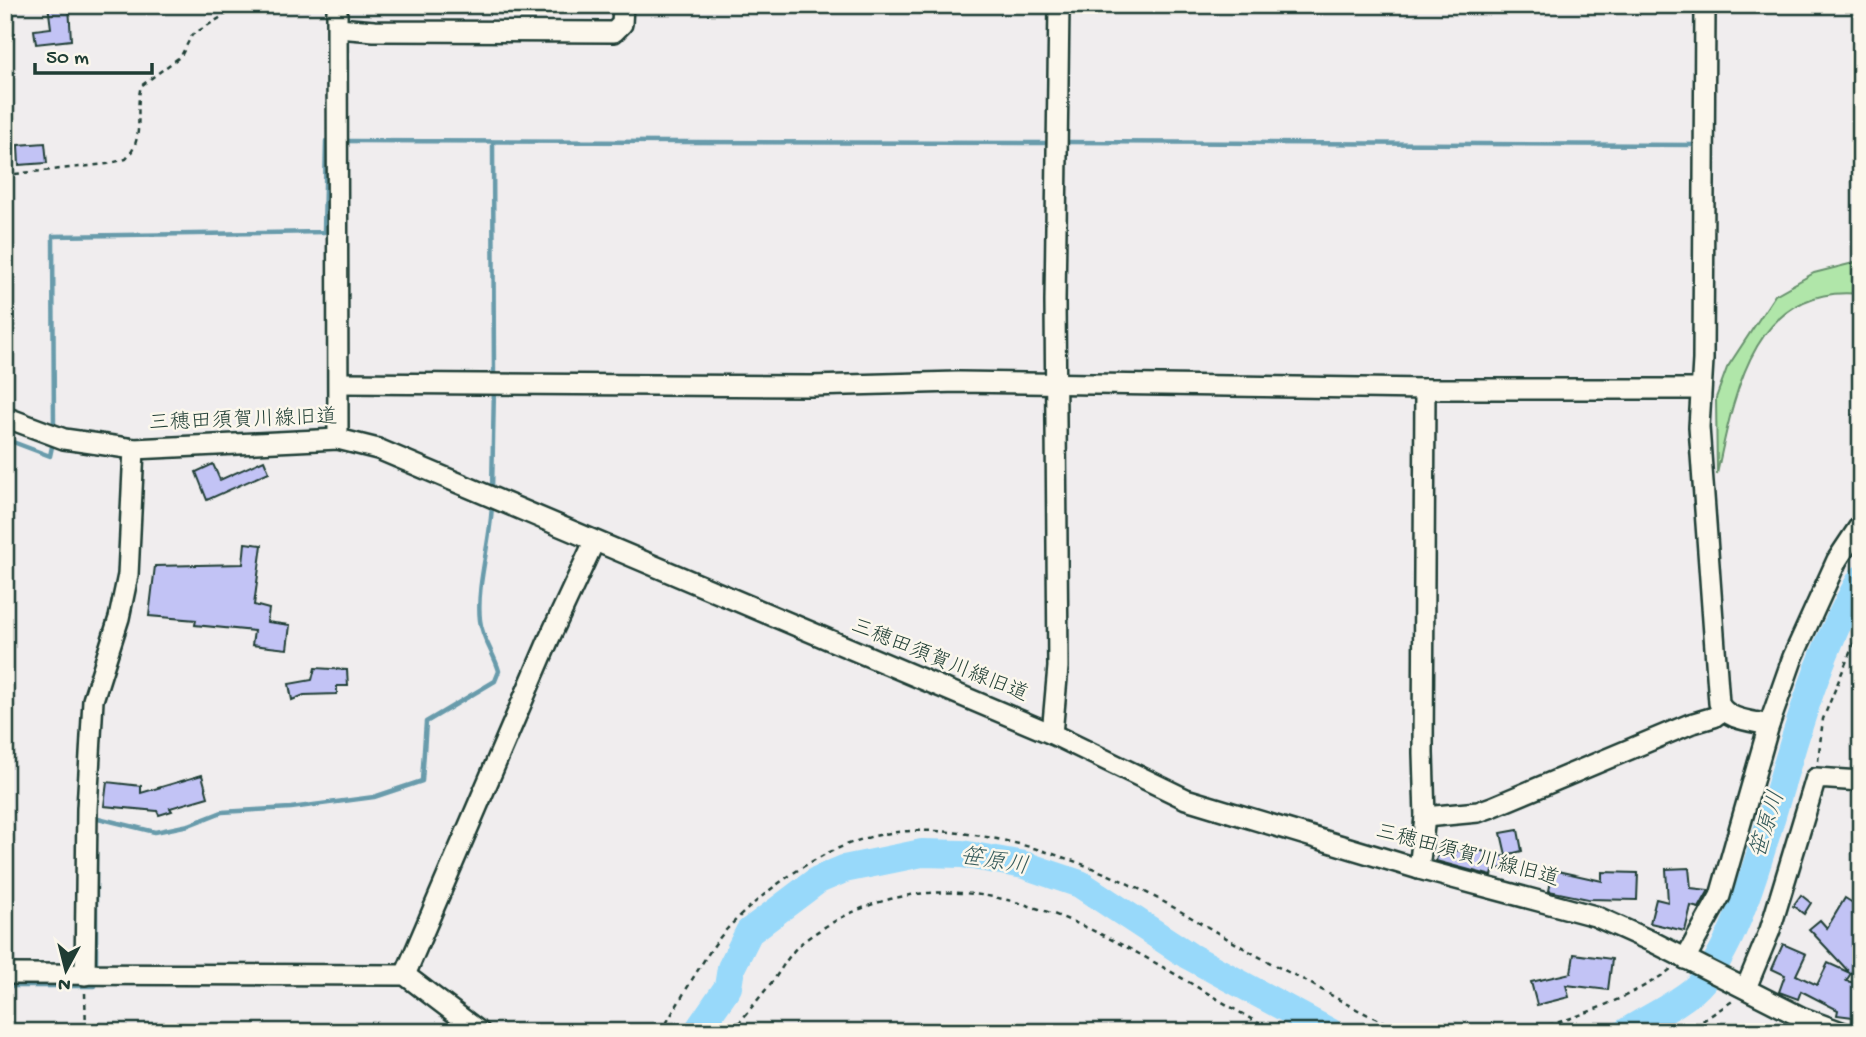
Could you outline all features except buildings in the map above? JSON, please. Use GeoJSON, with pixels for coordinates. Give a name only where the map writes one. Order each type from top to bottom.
{"type":"FeatureCollection","features":[{"type":"Feature","properties":{"kind":"street"},"geometry":{"type":"LineString","coordinates":[[337,5],[340,383],[338,439]]}},
{"type":"Feature","properties":{"kind":"street"},"geometry":{"type":"LineString","coordinates":[[338,28],[374,31],[614,32],[622,24],[622,5]]}},
{"type":"Feature","properties":{"kind":"street"},"geometry":{"type":"LineString","coordinates":[[1052,734],[1058,667],[1056,385],[1059,5]]}},
{"type":"Feature","properties":{"kind":"street"},"geometry":{"type":"LineString","coordinates":[[1704,5],[1703,360],[1700,389],[1709,566],[1722,711]]}},
{"type":"Feature","properties":{"kind":"street"},"geometry":{"type":"LineString","coordinates":[[340,383],[811,386],[958,382],[1425,389],[1700,389]]}},
{"type":"Feature","properties":{"kind":"street"},"geometry":{"type":"LineString","coordinates":[[1419,869],[1425,817],[1425,389]]}},
{"type":"Feature","properties":{"kind":"street","name":"三穂田須賀川線旧道"},"geometry":{"type":"LineString","coordinates":[[5,417],[64,439],[134,449],[338,439],[378,449],[1052,734],[1186,799],[1419,869],[1595,916],[1742,986],[1798,1024],[1841,1032]]}},
{"type":"Feature","properties":{"kind":"street"},"geometry":{"type":"LineString","coordinates":[[85,975],[87,809],[93,700],[119,618],[128,575],[134,449]]}},
{"type":"Feature","properties":{"kind":"street"},"geometry":{"type":"LineString","coordinates":[[1685,959],[1706,925],[1723,887],[1769,726],[1793,657],[1828,580],[1861,524]]}},
{"type":"Feature","properties":{"kind":"street"},"geometry":{"type":"LineString","coordinates":[[405,975],[549,639],[594,542]]}},
{"type":"Feature","properties":{"kind":"street"},"geometry":{"type":"LineString","coordinates":[[1722,711],[1769,726]]}},
{"type":"Feature","properties":{"kind":"street"},"geometry":{"type":"LineString","coordinates":[[1425,817],[1478,812],[1666,734],[1714,717],[1722,711]]}},
{"type":"Feature","properties":{"kind":"street"},"geometry":{"type":"LineString","coordinates":[[1742,986],[1770,930],[1816,778],[1861,781]]}},
{"type":"Feature","properties":{"kind":"street"},"geometry":{"type":"LineString","coordinates":[[5,974],[405,975],[480,1032]]}},
{"type":"Feature","properties":{"kind":"path"},"geometry":{"type":"LineString","coordinates":[[5,175],[107,164],[126,159],[139,137],[141,86],[181,56],[192,35],[241,5]]}},
{"type":"Feature","properties":{"kind":"path"},"geometry":{"type":"LineString","coordinates":[[1816,778],[1823,719],[1861,626]]}},
{"type":"Feature","properties":{"kind":"path"},"geometry":{"type":"LineString","coordinates":[[662,1032],[726,930],[775,887],[822,856],[860,840],[885,834],[929,830],[1027,847],[1099,872],[1135,887],[1370,1017],[1401,1029],[1423,1032]]}},
{"type":"Feature","properties":{"kind":"path"},"geometry":{"type":"LineString","coordinates":[[732,1032],[803,942],[854,911],[881,899],[936,891],[1006,899],[1081,923],[1274,1032]]}},
{"type":"Feature","properties":{"kind":"path"},"geometry":{"type":"LineString","coordinates":[[1519,1032],[1549,1027],[1581,1016],[1667,972],[1685,959]]}},
{"type":"Feature","properties":{"kind":"path"},"geometry":{"type":"LineString","coordinates":[[85,975],[86,1032]]}},
{"type":"Feature","properties":{"kind":"path"},"geometry":{"type":"LineString","coordinates":[[1686,1032],[1729,1005],[1742,986]]}},
{"type":"Feature","properties":{"kind":"green space"},"geometry":{"type":"Polygon","coordinates":[[[1861,261],[1861,294],[1825,295],[1796,306],[1773,325],[1755,350],[1732,410],[1717,474],[1716,398],[1727,368],[1775,295],[1814,273],[1861,261]]]}},
{"type":"Feature","properties":{"kind":"waterway"},"geometry":{"type":"LineString","coordinates":[[54,430],[53,236],[324,232],[326,141],[331,141]]}},
{"type":"Feature","properties":{"kind":"waterway"},"geometry":{"type":"LineString","coordinates":[[343,141],[1052,143]]}},
{"type":"Feature","properties":{"kind":"waterway"},"geometry":{"type":"LineString","coordinates":[[493,142],[494,379]]}},
{"type":"Feature","properties":{"kind":"waterway"},"geometry":{"type":"LineString","coordinates":[[1064,142],[1699,145]]}},
{"type":"Feature","properties":{"kind":"waterway"},"geometry":{"type":"LineString","coordinates":[[492,491],[494,388]]}},
{"type":"Feature","properties":{"kind":"waterway"},"geometry":{"type":"LineString","coordinates":[[5,439],[50,456],[53,442]]}},
{"type":"Feature","properties":{"kind":"waterway"},"geometry":{"type":"LineString","coordinates":[[94,817],[155,832],[189,825],[222,812],[291,808],[374,797],[422,781],[426,722],[495,681],[499,671],[483,633],[479,606],[492,504]]}},
{"type":"Feature","properties":{"kind":"waterway","name":"笹原川"},"geometry":{"type":"LineString","coordinates":[[1626,1032],[1692,992],[1710,972],[1731,935],[1748,892],[1818,671],[1861,579]]}},
{"type":"Feature","properties":{"kind":"waterway"},"geometry":{"type":"LineString","coordinates":[[96,851],[96,968]]}},
{"type":"Feature","properties":{"kind":"waterway","name":"笹原川"},"geometry":{"type":"LineString","coordinates":[[697,1032],[728,987],[731,968],[749,932],[818,880],[844,869],[922,853],[962,854],[1024,865],[1080,884],[1189,956],[1330,1032]]}},
{"type":"Feature","properties":{"kind":"waterway"},"geometry":{"type":"LineString","coordinates":[[5,986],[95,986],[96,980]]}}]}
